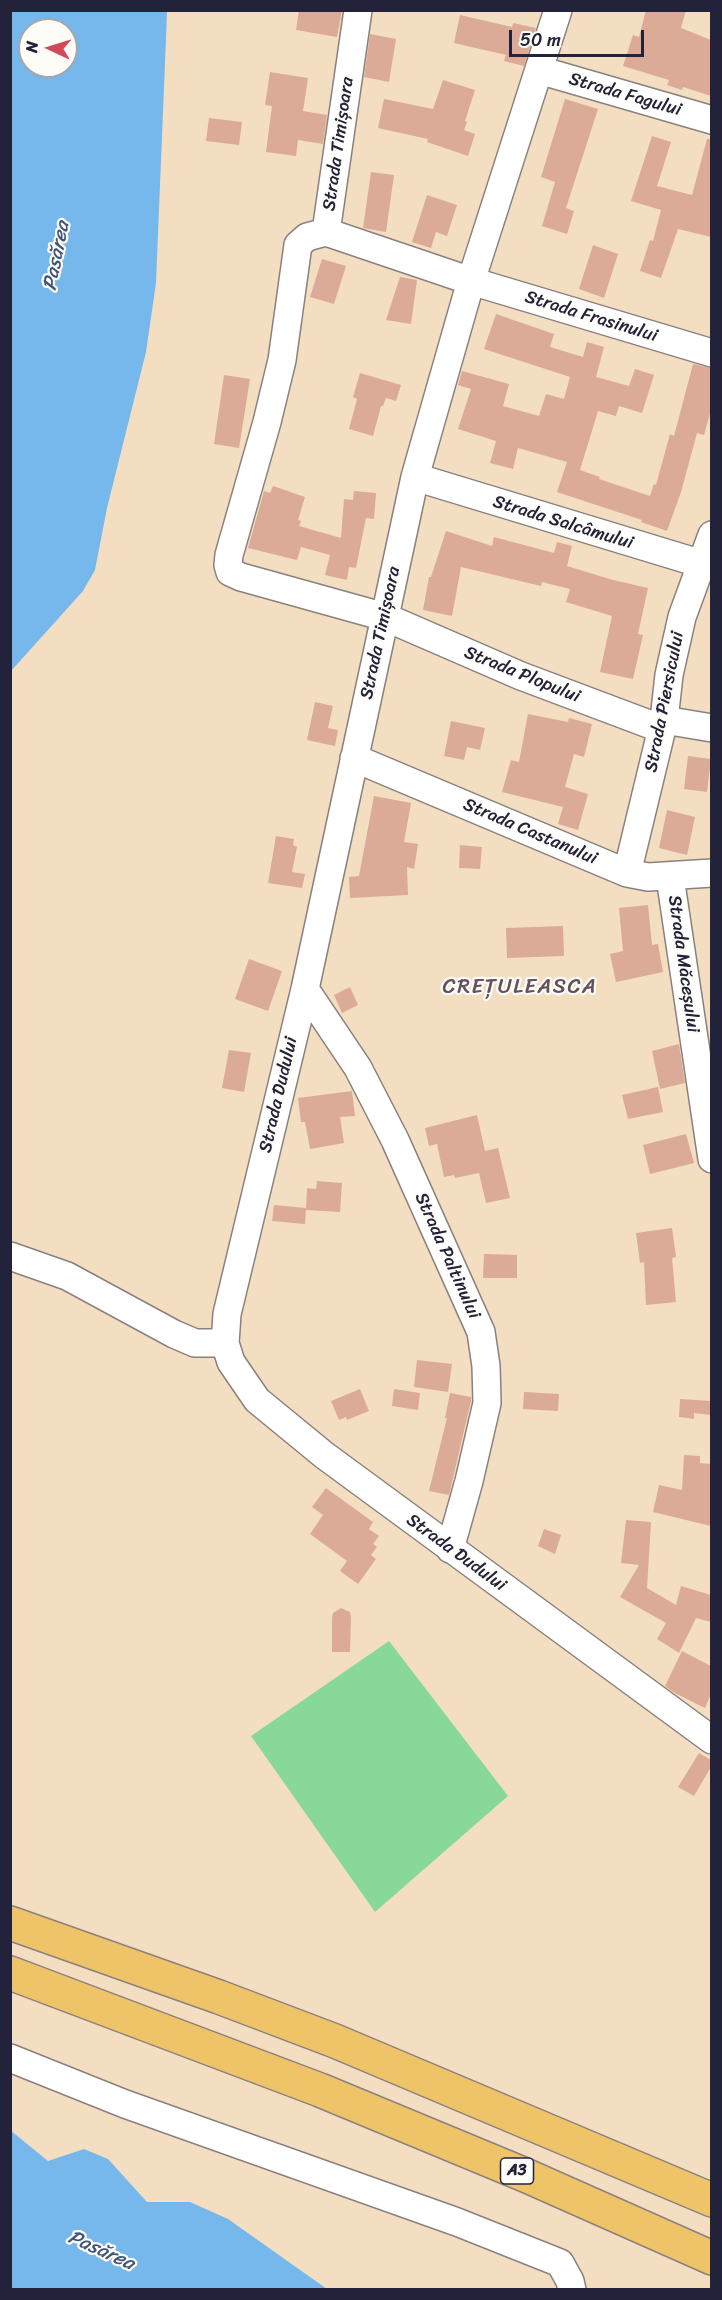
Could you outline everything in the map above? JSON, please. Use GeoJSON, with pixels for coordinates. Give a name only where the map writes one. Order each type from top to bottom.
{"type":"FeatureCollection","features":[{"type":"Feature","properties":{"kind":"highway"},"geometry":{"type":"LineString","coordinates":[[24,1928],[219,1997],[334,2041],[711,2200]]}},
{"type":"Feature","properties":{"kind":"highway","name":"A3"},"geometry":{"type":"LineString","coordinates":[[18,1976],[320,2090],[525,2175],[711,2258]]}},
{"type":"Feature","properties":{"kind":"street","name":"Strada Timișoara"},"geometry":{"type":"LineString","coordinates":[[358,10],[326,232],[471,281]]}},
{"type":"Feature","properties":{"kind":"street","name":"Strada Timișoara"},"geometry":{"type":"LineString","coordinates":[[305,988],[415,477],[471,281],[558,10]]}},
{"type":"Feature","properties":{"kind":"street","name":"Strada Fagului"},"geometry":{"type":"LineString","coordinates":[[539,70],[711,120]]}},
{"type":"Feature","properties":{"kind":"street","name":"Strada Plopului"},"geometry":{"type":"LineString","coordinates":[[326,232],[307,237],[298,245],[282,360],[228,565],[230,572],[385,617],[521,676],[663,724],[711,728]]}},
{"type":"Feature","properties":{"kind":"street","name":"Strada Frasinului"},"geometry":{"type":"LineString","coordinates":[[471,281],[711,353]]}},
{"type":"Feature","properties":{"kind":"street","name":"Strada Salcâmului"},"geometry":{"type":"LineString","coordinates":[[415,477],[706,566]]}},
{"type":"Feature","properties":{"kind":"street","name":"Strada Piersicului"},"geometry":{"type":"LineString","coordinates":[[627,873],[663,724],[669,675],[682,616],[706,566],[711,535]]}},
{"type":"Feature","properties":{"kind":"street","name":"Strada Castanului"},"geometry":{"type":"LineString","coordinates":[[354,758],[627,873],[648,877],[711,873]]}},
{"type":"Feature","properties":{"kind":"street","name":"Strada Măceșului"},"geometry":{"type":"LineString","coordinates":[[670,877],[711,1159]]}},
{"type":"Feature","properties":{"kind":"street","name":"Strada Dudului"},"geometry":{"type":"LineString","coordinates":[[305,988],[227,1314],[225,1343],[231,1362],[257,1400],[324,1455],[711,1740]]}},
{"type":"Feature","properties":{"kind":"street","name":"Strada Paltinului"},"geometry":{"type":"LineString","coordinates":[[305,988],[358,1068],[396,1140],[481,1332],[486,1366],[487,1403],[450,1549]]}},
{"type":"Feature","properties":{"kind":"street"},"geometry":{"type":"LineString","coordinates":[[10,1256],[67,1276],[195,1343],[225,1343]]}},
{"type":"Feature","properties":{"kind":"street"},"geometry":{"type":"LineString","coordinates":[[10,2058],[125,2104],[458,2222],[560,2264],[572,2289]]}},
{"type":"Feature","properties":{"kind":"green space"},"geometry":{"type":"Polygon","coordinates":[[[389,1641],[508,1796],[375,1912],[251,1736],[389,1641]]]}},
{"type":"Feature","properties":{"kind":"water","name":"Pasărea"},"geometry":{"type":"Polygon","coordinates":[[[11,10],[167,10],[156,283],[146,352],[107,508],[95,570],[83,591],[11,671],[11,10]]]}},
{"type":"Feature","properties":{"kind":"water","name":"Pasărea"},"geometry":{"type":"Polygon","coordinates":[[[10,2130],[48,2161],[84,2149],[108,2159],[147,2202],[190,2202],[228,2219],[327,2289],[11,2289],[10,2130]]]}},
{"type":"Feature","properties":{"kind":"building"},"geometry":{"type":"Polygon","coordinates":[[[299,10],[342,10],[337,37],[296,30],[299,10]]]}},
{"type":"Feature","properties":{"kind":"building"},"geometry":{"type":"Polygon","coordinates":[[[646,10],[686,10],[681,28],[711,40],[711,96],[683,87],[682,90],[667,85],[669,80],[623,66],[633,35],[639,37],[646,10]]]}},
{"type":"Feature","properties":{"kind":"building"},"geometry":{"type":"Polygon","coordinates":[[[460,15],[512,27],[513,23],[536,28],[524,66],[504,61],[506,55],[454,43],[460,15]]]}},
{"type":"Feature","properties":{"kind":"building"},"geometry":{"type":"Polygon","coordinates":[[[370,34],[396,39],[389,82],[364,77],[370,34]]]}},
{"type":"Feature","properties":{"kind":"building"},"geometry":{"type":"Polygon","coordinates":[[[270,72],[308,78],[303,111],[327,115],[323,144],[298,140],[296,156],[266,152],[272,106],[265,105],[270,72]]]}},
{"type":"Feature","properties":{"kind":"building"},"geometry":{"type":"Polygon","coordinates":[[[443,80],[475,90],[464,130],[475,134],[468,156],[427,142],[428,139],[378,128],[384,99],[433,109],[443,80]]]}},
{"type":"Feature","properties":{"kind":"building"},"geometry":{"type":"Polygon","coordinates":[[[565,99],[598,109],[566,208],[574,211],[567,234],[542,226],[555,182],[541,177],[565,99]]]}},
{"type":"Feature","properties":{"kind":"building"},"geometry":{"type":"Polygon","coordinates":[[[209,118],[242,122],[239,145],[206,141],[209,118]]]}},
{"type":"Feature","properties":{"kind":"building"},"geometry":{"type":"Polygon","coordinates":[[[652,136],[671,142],[657,186],[692,195],[707,139],[711,139],[711,237],[678,229],[661,278],[640,271],[650,240],[653,241],[661,210],[631,201],[652,136]]]}},
{"type":"Feature","properties":{"kind":"building"},"geometry":{"type":"Polygon","coordinates":[[[371,172],[394,175],[386,232],[363,228],[371,172]]]}},
{"type":"Feature","properties":{"kind":"building"},"geometry":{"type":"Polygon","coordinates":[[[427,195],[457,205],[447,236],[436,232],[431,248],[412,242],[427,195]]]}},
{"type":"Feature","properties":{"kind":"building"},"geometry":{"type":"Polygon","coordinates":[[[593,245],[618,254],[604,298],[579,289],[593,245]]]}},
{"type":"Feature","properties":{"kind":"building"},"geometry":{"type":"Polygon","coordinates":[[[322,259],[346,266],[334,304],[310,297],[322,259]]]}},
{"type":"Feature","properties":{"kind":"building"},"geometry":{"type":"Polygon","coordinates":[[[400,277],[417,280],[411,324],[386,320],[400,277]]]}},
{"type":"Feature","properties":{"kind":"building"},"geometry":{"type":"Polygon","coordinates":[[[496,314],[554,334],[550,347],[583,357],[587,342],[604,347],[596,377],[629,386],[635,369],[654,375],[642,413],[619,406],[616,416],[598,411],[580,470],[600,477],[599,479],[650,496],[654,484],[656,485],[670,434],[674,436],[693,364],[711,368],[711,410],[704,435],[697,433],[681,492],[667,531],[641,522],[642,520],[557,492],[567,462],[518,448],[513,469],[490,463],[496,441],[458,429],[471,389],[458,385],[462,371],[509,384],[503,406],[539,416],[546,394],[564,399],[570,377],[484,349],[496,314]]]}},
{"type":"Feature","properties":{"kind":"building"},"geometry":{"type":"Polygon","coordinates":[[[360,373],[401,385],[396,401],[386,398],[381,406],[373,436],[349,429],[357,399],[353,397],[360,373]]]}},
{"type":"Feature","properties":{"kind":"building"},"geometry":{"type":"Polygon","coordinates":[[[224,375],[250,379],[239,448],[214,444],[224,375]]]}},
{"type":"Feature","properties":{"kind":"building"},"geometry":{"type":"Polygon","coordinates":[[[273,486],[305,497],[298,520],[301,521],[299,526],[341,538],[344,499],[353,500],[354,491],[376,493],[374,519],[366,518],[356,568],[349,567],[347,580],[325,575],[330,555],[301,547],[297,560],[248,548],[264,491],[270,493],[273,486]]]}},
{"type":"Feature","properties":{"kind":"building"},"geometry":{"type":"Polygon","coordinates":[[[446,531],[492,546],[494,537],[554,553],[557,542],[572,546],[567,566],[648,588],[638,634],[643,635],[633,679],[600,672],[612,616],[566,602],[570,589],[542,582],[541,586],[461,567],[452,616],[423,610],[429,577],[431,577],[446,531]]]}},
{"type":"Feature","properties":{"kind":"building"},"geometry":{"type":"Polygon","coordinates":[[[315,702],[333,706],[328,728],[338,730],[335,746],[307,740],[315,702]]]}},
{"type":"Feature","properties":{"kind":"building"},"geometry":{"type":"Polygon","coordinates":[[[528,714],[568,722],[569,718],[592,724],[584,757],[574,754],[565,787],[588,794],[578,830],[558,824],[563,807],[502,792],[511,760],[519,762],[528,714]]]}},
{"type":"Feature","properties":{"kind":"building"},"geometry":{"type":"Polygon","coordinates":[[[451,721],[485,728],[480,750],[467,747],[464,760],[444,756],[451,721]]]}},
{"type":"Feature","properties":{"kind":"building"},"geometry":{"type":"Polygon","coordinates":[[[688,756],[711,759],[707,792],[684,789],[688,756]]]}},
{"type":"Feature","properties":{"kind":"building"},"geometry":{"type":"Polygon","coordinates":[[[374,796],[411,803],[404,842],[418,844],[414,869],[407,867],[408,895],[350,898],[349,877],[359,876],[374,796]]]}},
{"type":"Feature","properties":{"kind":"building"},"geometry":{"type":"Polygon","coordinates":[[[667,810],[695,817],[687,855],[659,848],[667,810]]]}},
{"type":"Feature","properties":{"kind":"building"},"geometry":{"type":"Polygon","coordinates":[[[276,836],[294,839],[293,845],[297,847],[292,872],[305,874],[302,888],[268,883],[276,836]]]}},
{"type":"Feature","properties":{"kind":"building"},"geometry":{"type":"Polygon","coordinates":[[[460,845],[482,847],[480,869],[459,868],[460,845]]]}},
{"type":"Feature","properties":{"kind":"building"},"geometry":{"type":"Polygon","coordinates":[[[648,905],[652,945],[658,944],[663,972],[616,982],[610,954],[623,951],[619,908],[648,905]]]}},
{"type":"Feature","properties":{"kind":"building"},"geometry":{"type":"Polygon","coordinates":[[[563,926],[564,956],[507,958],[506,928],[563,926]]]}},
{"type":"Feature","properties":{"kind":"building"},"geometry":{"type":"Polygon","coordinates":[[[249,959],[282,971],[268,1011],[235,999],[249,959]]]}},
{"type":"Feature","properties":{"kind":"building"},"geometry":{"type":"Polygon","coordinates":[[[350,987],[358,1005],[342,1013],[334,995],[350,987]]]}},
{"type":"Feature","properties":{"kind":"building"},"geometry":{"type":"Polygon","coordinates":[[[679,1044],[685,1083],[660,1089],[652,1051],[679,1044]]]}},
{"type":"Feature","properties":{"kind":"building"},"geometry":{"type":"Polygon","coordinates":[[[229,1050],[251,1053],[244,1092],[222,1088],[229,1050]]]}},
{"type":"Feature","properties":{"kind":"building"},"geometry":{"type":"Polygon","coordinates":[[[658,1087],[663,1112],[628,1119],[622,1095],[658,1087]]]}},
{"type":"Feature","properties":{"kind":"building"},"geometry":{"type":"Polygon","coordinates":[[[352,1091],[355,1116],[340,1117],[344,1143],[310,1149],[305,1122],[301,1122],[298,1098],[352,1091]]]}},
{"type":"Feature","properties":{"kind":"building"},"geometry":{"type":"Polygon","coordinates":[[[477,1115],[485,1151],[498,1148],[510,1198],[486,1203],[479,1173],[455,1178],[454,1175],[444,1177],[437,1144],[429,1146],[425,1128],[477,1115]]]}},
{"type":"Feature","properties":{"kind":"building"},"geometry":{"type":"Polygon","coordinates":[[[686,1134],[694,1163],[650,1174],[643,1145],[686,1134]]]}},
{"type":"Feature","properties":{"kind":"building"},"geometry":{"type":"Polygon","coordinates":[[[317,1181],[342,1183],[340,1212],[306,1210],[307,1188],[316,1189],[317,1181]]]}},
{"type":"Feature","properties":{"kind":"building"},"geometry":{"type":"Polygon","coordinates":[[[274,1205],[306,1208],[305,1224],[272,1221],[274,1205]]]}},
{"type":"Feature","properties":{"kind":"building"},"geometry":{"type":"Polygon","coordinates":[[[672,1228],[676,1257],[672,1258],[676,1302],[646,1305],[644,1262],[640,1263],[636,1233],[672,1228]]]}},
{"type":"Feature","properties":{"kind":"building"},"geometry":{"type":"Polygon","coordinates":[[[484,1254],[517,1255],[517,1278],[483,1278],[484,1254]]]}},
{"type":"Feature","properties":{"kind":"building"},"geometry":{"type":"Polygon","coordinates":[[[417,1360],[452,1364],[448,1392],[414,1387],[417,1360]]]}},
{"type":"Feature","properties":{"kind":"building"},"geometry":{"type":"Polygon","coordinates":[[[360,1389],[369,1411],[347,1420],[346,1417],[339,1420],[331,1401],[360,1389]]]}},
{"type":"Feature","properties":{"kind":"building"},"geometry":{"type":"Polygon","coordinates":[[[394,1389],[420,1393],[418,1410],[392,1406],[394,1389]]]}},
{"type":"Feature","properties":{"kind":"building"},"geometry":{"type":"Polygon","coordinates":[[[524,1392],[559,1394],[558,1411],[523,1409],[524,1392]]]}},
{"type":"Feature","properties":{"kind":"building"},"geometry":{"type":"Polygon","coordinates":[[[450,1393],[471,1397],[471,1401],[449,1495],[429,1491],[447,1418],[445,1418],[450,1393]]]}},
{"type":"Feature","properties":{"kind":"building"},"geometry":{"type":"Polygon","coordinates":[[[680,1399],[711,1401],[711,1415],[694,1413],[694,1419],[679,1417],[680,1399]]]}},
{"type":"Feature","properties":{"kind":"building"},"geometry":{"type":"Polygon","coordinates":[[[684,1455],[700,1456],[700,1463],[711,1464],[711,1526],[653,1512],[659,1485],[682,1490],[684,1455]]]}},
{"type":"Feature","properties":{"kind":"building"},"geometry":{"type":"Polygon","coordinates":[[[326,1488],[373,1522],[369,1529],[379,1536],[373,1544],[377,1547],[371,1555],[376,1559],[358,1584],[340,1571],[347,1561],[310,1534],[323,1515],[312,1507],[326,1488]]]}},
{"type":"Feature","properties":{"kind":"building"},"geometry":{"type":"Polygon","coordinates":[[[626,1520],[651,1522],[647,1588],[676,1605],[681,1586],[711,1595],[711,1622],[696,1618],[679,1653],[657,1639],[666,1623],[620,1597],[639,1565],[621,1563],[626,1520]]]}},
{"type":"Feature","properties":{"kind":"building"},"geometry":{"type":"Polygon","coordinates":[[[544,1529],[561,1535],[555,1554],[538,1546],[544,1529]]]}},
{"type":"Feature","properties":{"kind":"building"},"geometry":{"type":"Polygon","coordinates":[[[341,1608],[350,1612],[350,1652],[332,1652],[333,1613],[341,1608]]]}},
{"type":"Feature","properties":{"kind":"building"},"geometry":{"type":"Polygon","coordinates":[[[682,1651],[711,1666],[711,1694],[705,1708],[665,1686],[682,1651]]]}},
{"type":"Feature","properties":{"kind":"building"},"geometry":{"type":"Polygon","coordinates":[[[699,1753],[711,1760],[711,1767],[694,1796],[678,1787],[699,1753]]]}},
{"type":"Feature","properties":{"kind":"district","name":"CREȚULEASCA"},"geometry":{"type":"Point","coordinates":[520,988]}}]}
